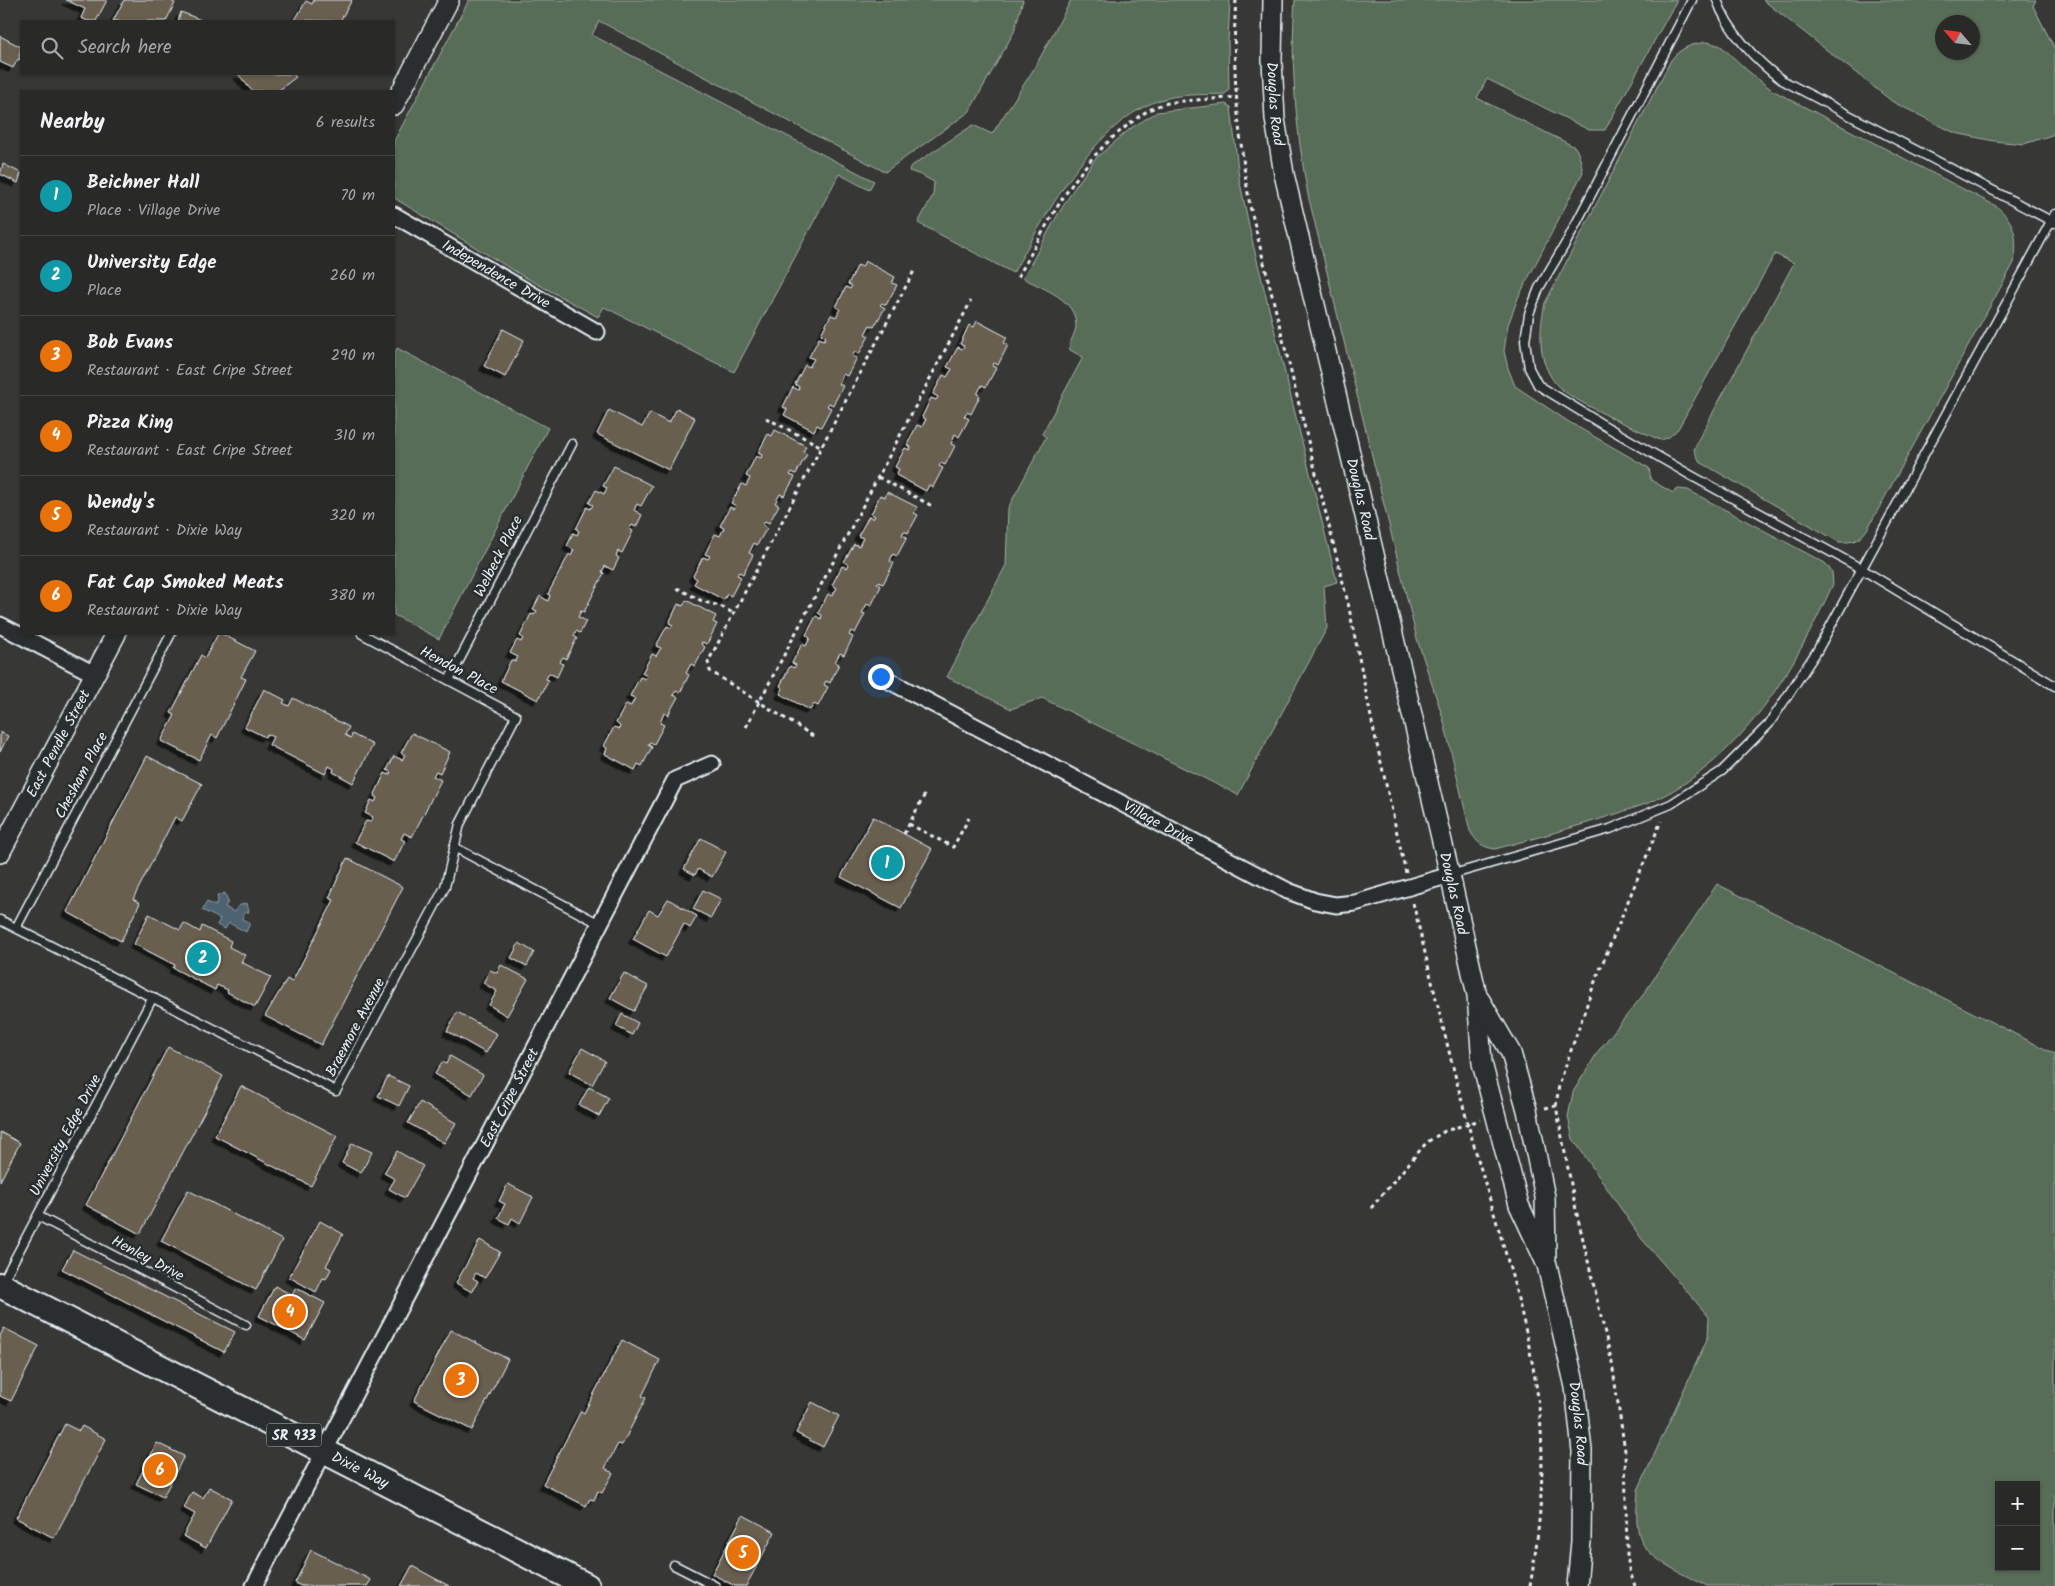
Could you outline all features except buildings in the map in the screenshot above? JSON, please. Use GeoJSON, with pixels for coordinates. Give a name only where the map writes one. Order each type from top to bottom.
{"type":"FeatureCollection","features":[{"type":"Feature","properties":{"kind":"main road","name":"Dixie Way"},"geometry":{"type":"LineString","coordinates":[[1,1285],[587,1586]]}},
{"type":"Feature","properties":{"kind":"street"},"geometry":{"type":"LineString","coordinates":[[395,103],[449,0]]}},
{"type":"Feature","properties":{"kind":"street","name":"Douglas Road"},"geometry":{"type":"LineString","coordinates":[[1273,0],[1272,60],[1275,119],[1284,174],[1477,995],[1482,1063],[1519,1204],[1547,1266],[1575,1387],[1582,1451],[1581,1541],[1577,1586]]}},
{"type":"Feature","properties":{"kind":"street","name":"Independence Drive"},"geometry":{"type":"LineString","coordinates":[[395,216],[597,332]]}},
{"type":"Feature","properties":{"kind":"street"},"geometry":{"type":"LineString","coordinates":[[0,625],[94,674]]}},
{"type":"Feature","properties":{"kind":"street","name":"East Pendle Street"},"geometry":{"type":"LineString","coordinates":[[0,853],[115,635]]}},
{"type":"Feature","properties":{"kind":"street","name":"Village Drive"},"geometry":{"type":"LineString","coordinates":[[880,676],[1288,891],[1315,901],[1336,905],[1355,903],[1450,875]]}},
{"type":"Feature","properties":{"kind":"street","name":"East Cripe Street"},"geometry":{"type":"LineString","coordinates":[[254,1586],[675,780],[712,764]]}},
{"type":"Feature","properties":{"kind":"street","name":"Douglas Road"},"geometry":{"type":"LineString","coordinates":[[1477,995],[1511,1053],[1527,1110],[1545,1197],[1547,1266]]}},
{"type":"Feature","properties":{"kind":"lane"},"geometry":{"type":"LineString","coordinates":[[1692,0],[1566,241],[1539,288],[1529,314],[1525,341],[1529,368],[1538,385],[1600,423],[1860,568],[2055,686]]}},
{"type":"Feature","properties":{"kind":"lane"},"geometry":{"type":"LineString","coordinates":[[1450,875],[1610,829],[1667,806],[1722,771],[1770,724],[1817,650],[1860,568],[2054,219],[1782,80],[1764,67],[1735,32],[1717,0]]}},
{"type":"Feature","properties":{"kind":"lane","name":"Welbeck Place"},"geometry":{"type":"LineString","coordinates":[[449,680],[572,444]]}},
{"type":"Feature","properties":{"kind":"lane","name":"Chesham Place"},"geometry":{"type":"LineString","coordinates":[[16,928],[170,635]]}},
{"type":"Feature","properties":{"kind":"lane","name":"Hendon Place"},"geometry":{"type":"LineString","coordinates":[[364,635],[516,716]]}},
{"type":"Feature","properties":{"kind":"lane","name":"Braemore Avenue"},"geometry":{"type":"LineString","coordinates":[[0,920],[336,1091],[445,886],[460,824],[516,716]]}},
{"type":"Feature","properties":{"kind":"lane"},"geometry":{"type":"LineString","coordinates":[[454,848],[600,924]]}},
{"type":"Feature","properties":{"kind":"lane","name":"University Edge Drive"},"geometry":{"type":"LineString","coordinates":[[1,1285],[153,997]]}},
{"type":"Feature","properties":{"kind":"lane","name":"Henley Drive"},"geometry":{"type":"LineString","coordinates":[[38,1216],[246,1325]]}},
{"type":"Feature","properties":{"kind":"lane"},"geometry":{"type":"LineString","coordinates":[[674,1565],[715,1586]]}},
{"type":"Feature","properties":{"kind":"path"},"geometry":{"type":"LineString","coordinates":[[1236,0],[1233,49],[1236,97],[1250,206],[1348,602],[1409,888],[1468,1123],[1510,1266],[1532,1358],[1538,1399],[1541,1515],[1530,1586]]}},
{"type":"Feature","properties":{"kind":"path"},"geometry":{"type":"LineString","coordinates":[[1018,277],[1070,184],[1114,135],[1141,115],[1163,104],[1236,97]]}},
{"type":"Feature","properties":{"kind":"path"},"geometry":{"type":"LineString","coordinates":[[813,736],[710,671],[708,662],[914,272]]}},
{"type":"Feature","properties":{"kind":"path"},"geometry":{"type":"LineString","coordinates":[[746,727],[971,302]]}},
{"type":"Feature","properties":{"kind":"path"},"geometry":{"type":"LineString","coordinates":[[766,418],[822,446]]}},
{"type":"Feature","properties":{"kind":"path"},"geometry":{"type":"LineString","coordinates":[[878,477],[934,507]]}},
{"type":"Feature","properties":{"kind":"path"},"geometry":{"type":"LineString","coordinates":[[677,588],[704,602],[720,606],[733,613]]}},
{"type":"Feature","properties":{"kind":"path"},"geometry":{"type":"LineString","coordinates":[[904,834],[925,794]]}},
{"type":"Feature","properties":{"kind":"path"},"geometry":{"type":"LineString","coordinates":[[1635,1586],[1629,1569],[1627,1554],[1625,1451],[1612,1363],[1576,1210],[1556,1106],[1559,1084],[1594,984],[1667,806]]}},
{"type":"Feature","properties":{"kind":"path"},"geometry":{"type":"LineString","coordinates":[[909,824],[953,847],[969,818]]}},
{"type":"Feature","properties":{"kind":"path"},"geometry":{"type":"LineString","coordinates":[[1538,1109],[1556,1106]]}},
{"type":"Feature","properties":{"kind":"path"},"geometry":{"type":"LineString","coordinates":[[1371,1208],[1427,1142],[1445,1130],[1461,1126]]}},
{"type":"Feature","properties":{"kind":"green space"},"geometry":{"type":"Polygon","coordinates":[[[469,0],[1023,0],[1014,32],[969,112],[885,172],[599,21],[592,35],[874,181],[869,190],[839,174],[734,372],[604,307],[598,317],[521,275],[395,199],[395,139],[469,0]]]}},
{"type":"Feature","properties":{"kind":"green space"},"geometry":{"type":"Polygon","coordinates":[[[1071,0],[1230,0],[1228,41],[1229,90],[1225,94],[1172,97],[1145,106],[1121,122],[1098,143],[1078,168],[1059,195],[1013,273],[918,223],[933,195],[934,182],[909,171],[910,167],[973,125],[992,134],[1035,67],[1071,0]]]}},
{"type":"Feature","properties":{"kind":"green space"},"geometry":{"type":"Polygon","coordinates":[[[1295,0],[1677,0],[1605,130],[1589,130],[1487,79],[1477,98],[1575,147],[1583,172],[1518,298],[1508,325],[1504,351],[1515,386],[1569,422],[1649,468],[1651,480],[1673,493],[1678,489],[1688,490],[1825,563],[1832,572],[1833,584],[1801,648],[1783,679],[1740,736],[1714,761],[1686,782],[1650,802],[1541,837],[1495,849],[1480,844],[1470,831],[1443,718],[1417,639],[1308,195],[1295,98],[1293,49],[1295,0]]]}},
{"type":"Feature","properties":{"kind":"green space"},"geometry":{"type":"Polygon","coordinates":[[[1763,0],[2036,0],[2033,6],[2055,49],[2055,130],[2052,135],[2024,144],[1994,141],[1955,133],[1893,102],[1763,0]]]}},
{"type":"Feature","properties":{"kind":"green space"},"geometry":{"type":"Polygon","coordinates":[[[1708,42],[1721,46],[1772,90],[1996,206],[2012,225],[2016,246],[2014,263],[1868,528],[1859,538],[1853,541],[1839,542],[1700,462],[1694,450],[1794,263],[1775,254],[1678,429],[1668,438],[1660,440],[1574,398],[1556,384],[1545,365],[1541,334],[1545,303],[1671,60],[1687,47],[1708,42]]]}},
{"type":"Feature","properties":{"kind":"green space"},"geometry":{"type":"Polygon","coordinates":[[[1226,104],[1231,107],[1239,178],[1253,244],[1337,582],[1324,586],[1327,628],[1238,795],[1042,698],[1011,709],[947,677],[1006,565],[1008,508],[1046,437],[1042,434],[1083,357],[1070,350],[1076,327],[1075,317],[1071,309],[1057,296],[1023,278],[1075,187],[1096,158],[1131,128],[1157,112],[1226,104]]]}},
{"type":"Feature","properties":{"kind":"green space"},"geometry":{"type":"Polygon","coordinates":[[[397,348],[548,428],[439,639],[395,616],[395,353],[397,348]]]}},
{"type":"Feature","properties":{"kind":"green space"},"geometry":{"type":"Polygon","coordinates":[[[1717,884],[2055,1054],[2055,1586],[1707,1586],[1662,1562],[1648,1550],[1643,1544],[1638,1531],[1638,1490],[1708,1337],[1709,1317],[1641,1238],[1573,1139],[1568,1117],[1573,1092],[1599,1050],[1643,995],[1717,884]]]}},
{"type":"Feature","properties":{"kind":"water"},"geometry":{"type":"Polygon","coordinates":[[[225,893],[228,902],[225,907],[234,912],[238,906],[247,903],[249,912],[244,913],[242,919],[250,923],[246,932],[229,923],[225,929],[217,925],[220,919],[202,910],[207,902],[215,906],[218,899],[217,896],[225,893]]]}},
{"type":"Feature","properties":{"kind":"place","name":"Beichner Hall"},"geometry":{"type":"Point","coordinates":[887,863]}},
{"type":"Feature","properties":{"kind":"place","name":"University Edge"},"geometry":{"type":"Point","coordinates":[203,958]}},
{"type":"Feature","properties":{"kind":"place","name":"Pizza King"},"geometry":{"type":"Point","coordinates":[290,1312]}},
{"type":"Feature","properties":{"kind":"place","name":"Bob Evans"},"geometry":{"type":"Point","coordinates":[461,1380]}},
{"type":"Feature","properties":{"kind":"place","name":"Fat Cap Smoked Meats"},"geometry":{"type":"Point","coordinates":[160,1470]}},
{"type":"Feature","properties":{"kind":"place","name":"Wendy's"},"geometry":{"type":"Point","coordinates":[743,1553]}}]}
